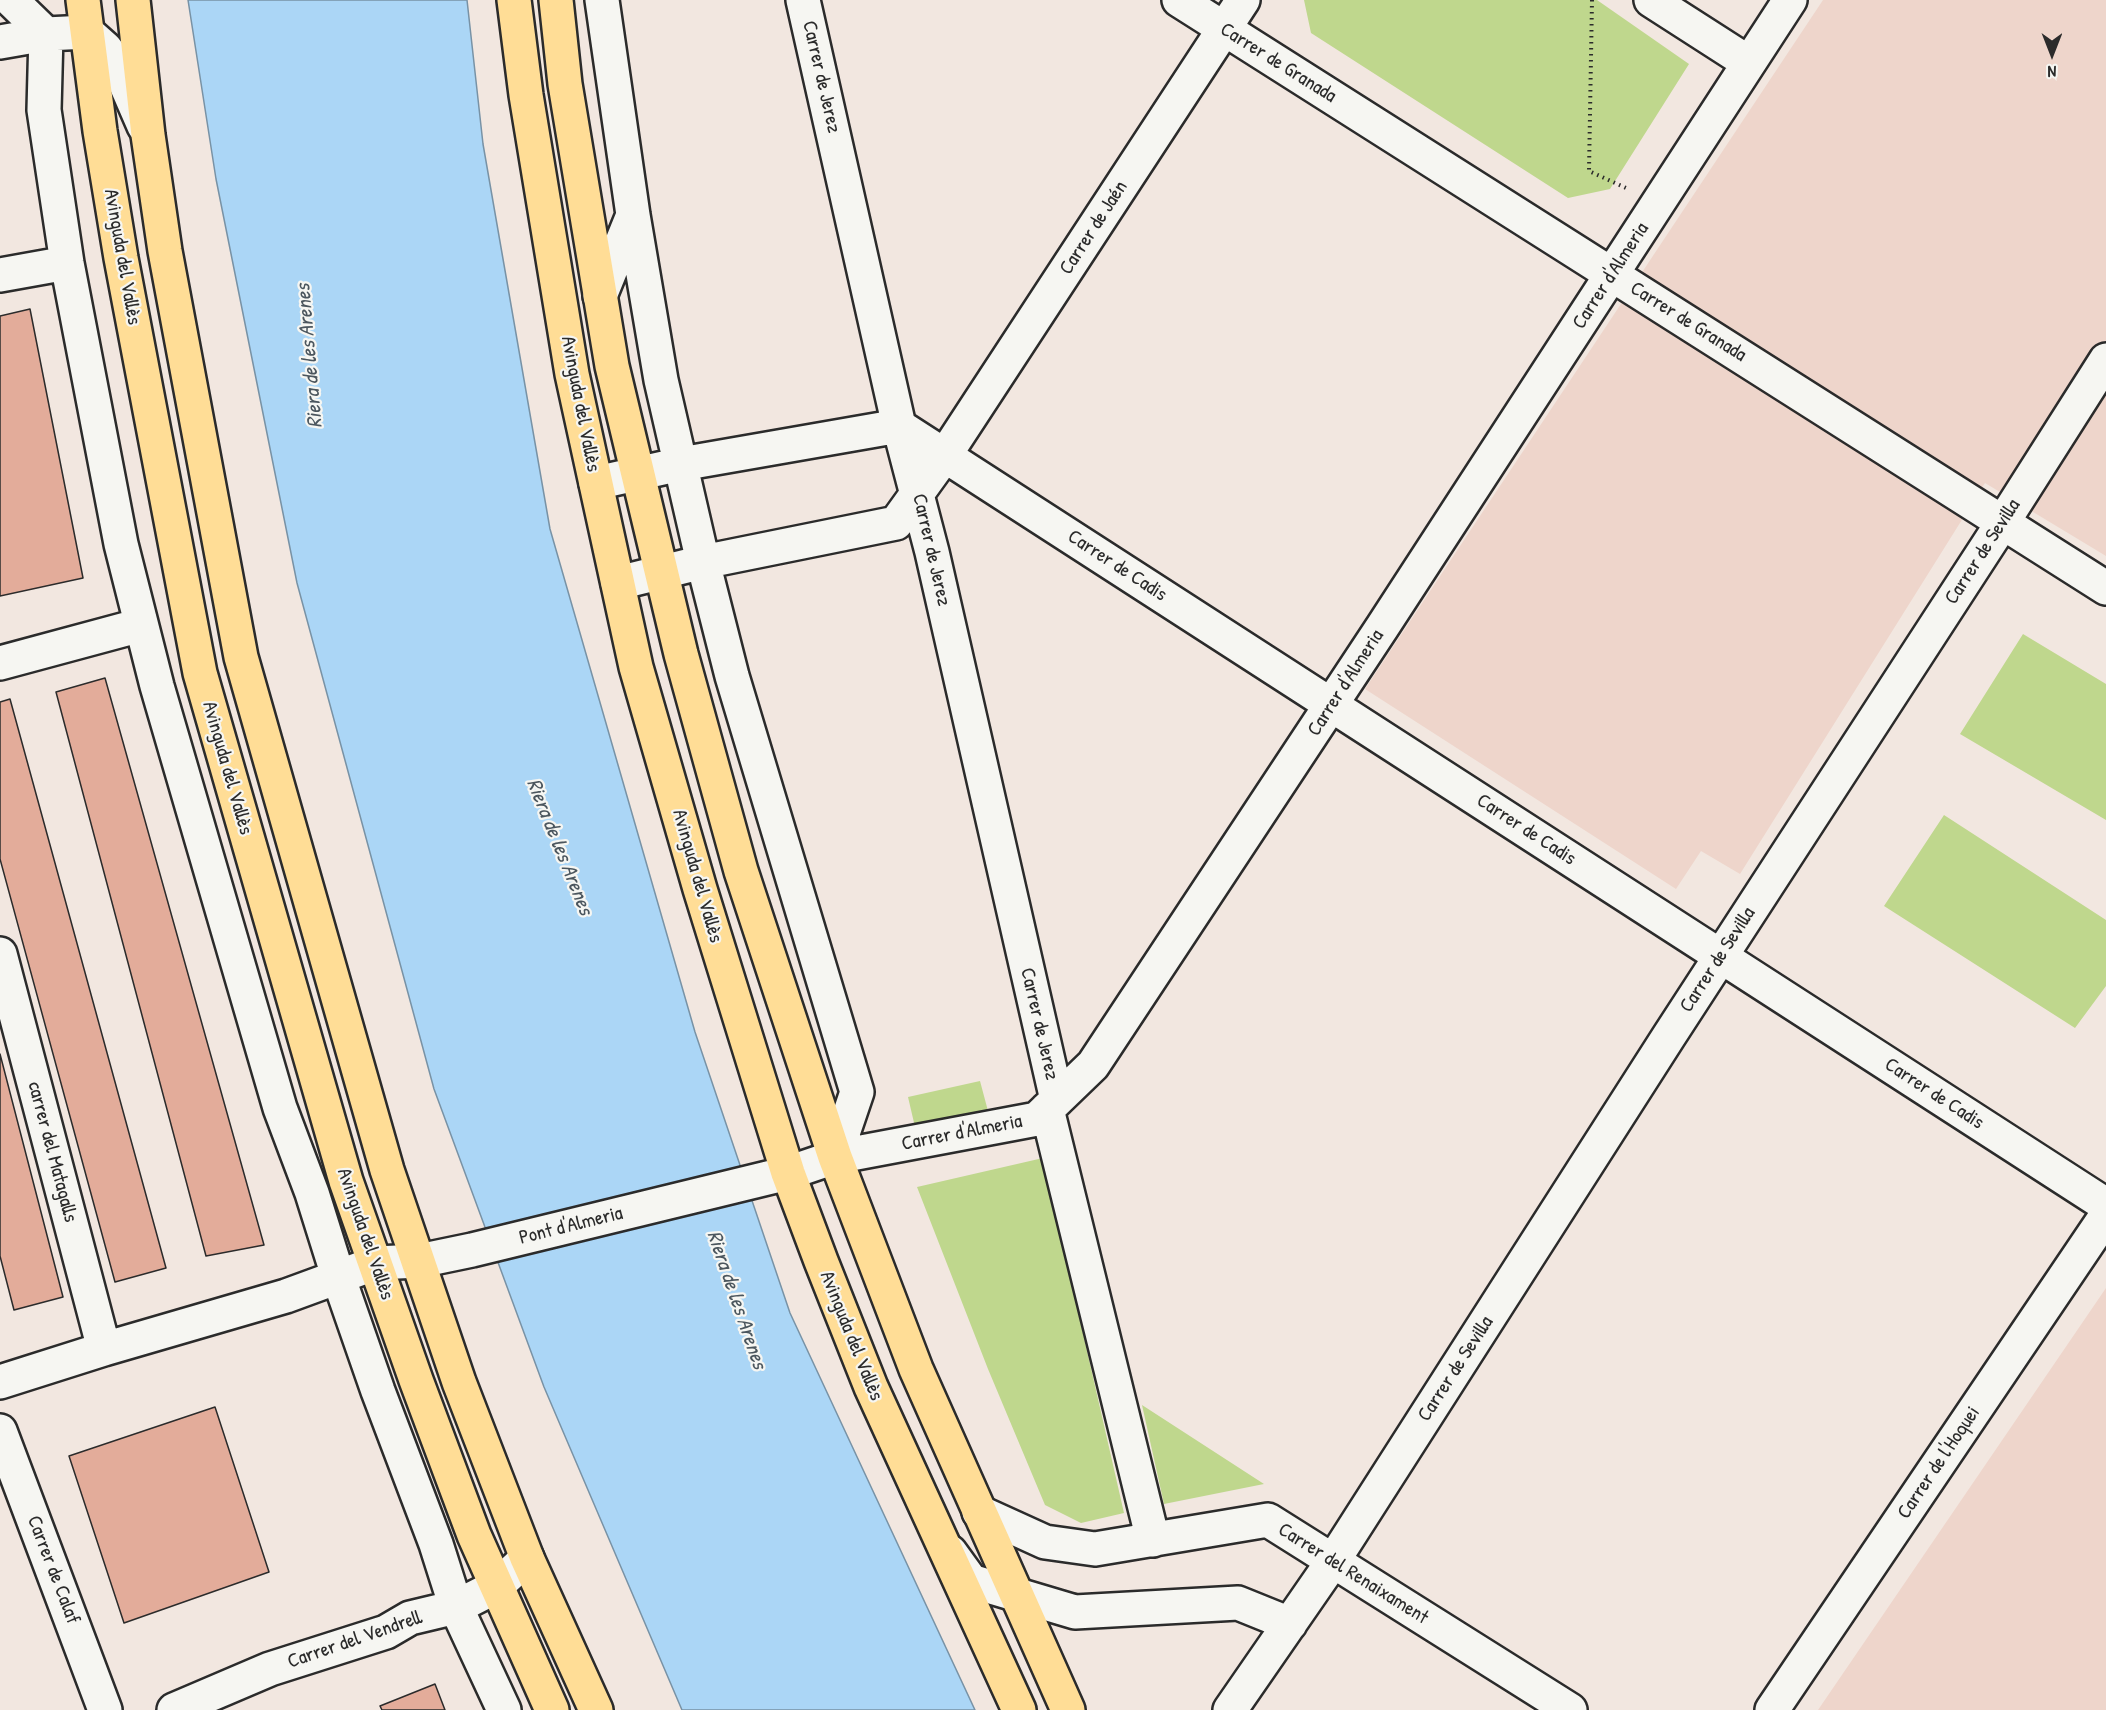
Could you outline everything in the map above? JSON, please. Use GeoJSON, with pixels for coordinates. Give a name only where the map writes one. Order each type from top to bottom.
{"type":"FeatureCollection","features":[{"type":"Feature","properties":{"kind":"main road","name":"Avinguda del Vallès"},"geometry":{"type":"LineString","coordinates":[[84,0],[100,131],[121,258],[200,673],[346,1181],[416,1380],[474,1535],[552,1710]]}},
{"type":"Feature","properties":{"kind":"main road","name":"Avinguda del Vallès"},"geometry":{"type":"LineString","coordinates":[[133,0],[148,135],[165,251],[241,657],[387,1170],[459,1382],[527,1558],[596,1710]]}},
{"type":"Feature","properties":{"kind":"main road","name":"Avinguda del Vallès"},"geometry":{"type":"LineString","coordinates":[[514,0],[526,95],[570,362],[636,667],[697,878],[776,1176],[1019,1710]]}},
{"type":"Feature","properties":{"kind":"main road","name":"Avinguda del Vallès"},"geometry":{"type":"LineString","coordinates":[[556,0],[565,84],[612,366],[681,654],[741,871],[836,1157],[916,1369],[1068,1710]]}},
{"type":"Feature","properties":{"kind":"street"},"geometry":{"type":"LineString","coordinates":[[11,0],[46,34]]}},
{"type":"Feature","properties":{"kind":"street"},"geometry":{"type":"LineString","coordinates":[[602,0],[633,215],[661,380],[703,562],[725,654],[856,1092],[836,1157]]}},
{"type":"Feature","properties":{"kind":"street","name":"Carrer de Jerez"},"geometry":{"type":"LineString","coordinates":[[803,0],[899,426],[918,494],[1052,1105],[1153,1540]]}},
{"type":"Feature","properties":{"kind":"street","name":"Carrer de Granada"},"geometry":{"type":"LineString","coordinates":[[1179,0],[2106,588]]}},
{"type":"Feature","properties":{"kind":"street","name":"Carrer de Jaén"},"geometry":{"type":"LineString","coordinates":[[945,455],[1243,0]]}},
{"type":"Feature","properties":{"kind":"street"},"geometry":{"type":"LineString","coordinates":[[1651,0],[1749,63]]}},
{"type":"Feature","properties":{"kind":"street","name":"Carrer d'Almeria"},"geometry":{"type":"LineString","coordinates":[[776,1176],[836,1157],[1037,1119],[1093,1065],[1332,705],[1790,0]]}},
{"type":"Feature","properties":{"kind":"street"},"geometry":{"type":"LineString","coordinates":[[0,42],[46,34],[87,32],[105,48],[117,64],[148,135]]}},
{"type":"Feature","properties":{"kind":"street","name":"Avinguda del Vallès"},"geometry":{"type":"LineString","coordinates":[[46,34],[44,110],[68,263],[121,544],[157,686],[280,1108],[312,1193],[378,1391],[436,1544],[456,1607],[504,1710]]}},
{"type":"Feature","properties":{"kind":"street"},"geometry":{"type":"LineString","coordinates":[[600,296],[633,215]]}},
{"type":"Feature","properties":{"kind":"street"},"geometry":{"type":"LineString","coordinates":[[0,275],[68,263]]}},
{"type":"Feature","properties":{"kind":"street","name":"Carrer de Sevilla"},"geometry":{"type":"LineString","coordinates":[[1333,1562],[1720,956],[2106,360]]}},
{"type":"Feature","properties":{"kind":"street"},"geometry":{"type":"LineString","coordinates":[[596,483],[681,464],[899,426]]}},
{"type":"Feature","properties":{"kind":"street","name":"Carrer de Cadis"},"geometry":{"type":"LineString","coordinates":[[899,426],[2106,1205]]}},
{"type":"Feature","properties":{"kind":"street"},"geometry":{"type":"LineString","coordinates":[[618,583],[662,574],[703,562],[896,524],[945,455]]}},
{"type":"Feature","properties":{"kind":"street"},"geometry":{"type":"LineString","coordinates":[[0,663],[141,625]]}},
{"type":"Feature","properties":{"kind":"street","name":"carrer del Matagalls"},"geometry":{"type":"LineString","coordinates":[[0,954],[104,1349]]}},
{"type":"Feature","properties":{"kind":"street","name":"Pont d'Almeria"},"geometry":{"type":"LineString","coordinates":[[375,1263],[418,1261],[472,1250],[776,1176]]}},
{"type":"Feature","properties":{"kind":"street","name":"Carrer de l'Hoquei"},"geometry":{"type":"LineString","coordinates":[[1772,1710],[2106,1216]]}},
{"type":"Feature","properties":{"kind":"street"},"geometry":{"type":"LineString","coordinates":[[0,1382],[286,1296],[375,1263]]}},
{"type":"Feature","properties":{"kind":"street","name":"Carrer de Calaf"},"geometry":{"type":"LineString","coordinates":[[0,1431],[105,1710]]}},
{"type":"Feature","properties":{"kind":"street","name":"Carrer del Renaixament"},"geometry":{"type":"LineString","coordinates":[[979,1512],[1045,1542],[1095,1549],[1268,1520],[1570,1710]]}},
{"type":"Feature","properties":{"kind":"street"},"geometry":{"type":"LineString","coordinates":[[940,1539],[971,1581],[1075,1612],[1238,1604],[1290,1624]]}},
{"type":"Feature","properties":{"kind":"street","name":"Carrer del Vendrell"},"geometry":{"type":"LineString","coordinates":[[174,1710],[270,1669],[386,1632],[410,1618],[456,1607],[497,1586],[527,1558]]}},
{"type":"Feature","properties":{"kind":"street"},"geometry":{"type":"LineString","coordinates":[[1230,1710],[1333,1562]]}},
{"type":"Feature","properties":{"kind":"path"},"geometry":{"type":"LineString","coordinates":[[1592,0],[1589,171],[1626,188]]}},
{"type":"Feature","properties":{"kind":"shaded area"},"geometry":{"type":"Polygon","coordinates":[[[1823,0],[2106,0],[2106,556],[1985,483],[1740,874],[1701,851],[1676,889],[1365,689],[1823,0]]]}},
{"type":"Feature","properties":{"kind":"shaded area"},"geometry":{"type":"Polygon","coordinates":[[[2106,1288],[2106,1710],[1818,1710],[2106,1288]]]}},
{"type":"Feature","properties":{"kind":"green space"},"geometry":{"type":"Polygon","coordinates":[[[1304,0],[1597,0],[1689,64],[1610,189],[1568,198],[1311,33],[1304,0]]]}},
{"type":"Feature","properties":{"kind":"green space"},"geometry":{"type":"Polygon","coordinates":[[[2023,634],[2106,684],[2106,820],[1960,734],[2023,634]]]}},
{"type":"Feature","properties":{"kind":"green space"},"geometry":{"type":"Polygon","coordinates":[[[1944,815],[2106,920],[2106,986],[2075,1028],[1884,906],[1944,815]]]}},
{"type":"Feature","properties":{"kind":"green space"},"geometry":{"type":"Polygon","coordinates":[[[980,1081],[988,1111],[915,1127],[908,1097],[980,1081]]]}},
{"type":"Feature","properties":{"kind":"green space"},"geometry":{"type":"Polygon","coordinates":[[[1043,1158],[1124,1513],[1081,1523],[1045,1505],[988,1369],[917,1187],[1043,1158]]]}},
{"type":"Feature","properties":{"kind":"green space"},"geometry":{"type":"Polygon","coordinates":[[[1142,1405],[1264,1484],[1164,1504],[1142,1405]]]}},
{"type":"Feature","properties":{"kind":"water","name":"Riera de les Arenes"},"geometry":{"type":"Polygon","coordinates":[[[188,0],[467,0],[483,144],[550,529],[695,1032],[790,1313],[975,1710],[682,1710],[544,1387],[434,1089],[297,583],[216,179],[188,0]]]}},
{"type":"Feature","properties":{"kind":"building"},"geometry":{"type":"Polygon","coordinates":[[[30,309],[83,578],[0,596],[0,316],[30,309]]]}},
{"type":"Feature","properties":{"kind":"building"},"geometry":{"type":"Polygon","coordinates":[[[105,678],[264,1245],[206,1256],[56,692],[105,678]]]}},
{"type":"Feature","properties":{"kind":"building"},"geometry":{"type":"Polygon","coordinates":[[[10,699],[166,1268],[115,1282],[0,859],[0,702],[10,699]]]}},
{"type":"Feature","properties":{"kind":"building"},"geometry":{"type":"Polygon","coordinates":[[[0,1054],[63,1297],[14,1310],[0,1256],[0,1054]]]}},
{"type":"Feature","properties":{"kind":"building"},"geometry":{"type":"Polygon","coordinates":[[[215,1407],[269,1572],[124,1623],[69,1456],[215,1407]]]}},
{"type":"Feature","properties":{"kind":"building"},"geometry":{"type":"Polygon","coordinates":[[[435,1684],[445,1710],[382,1710],[380,1706],[435,1684]]]}}]}
